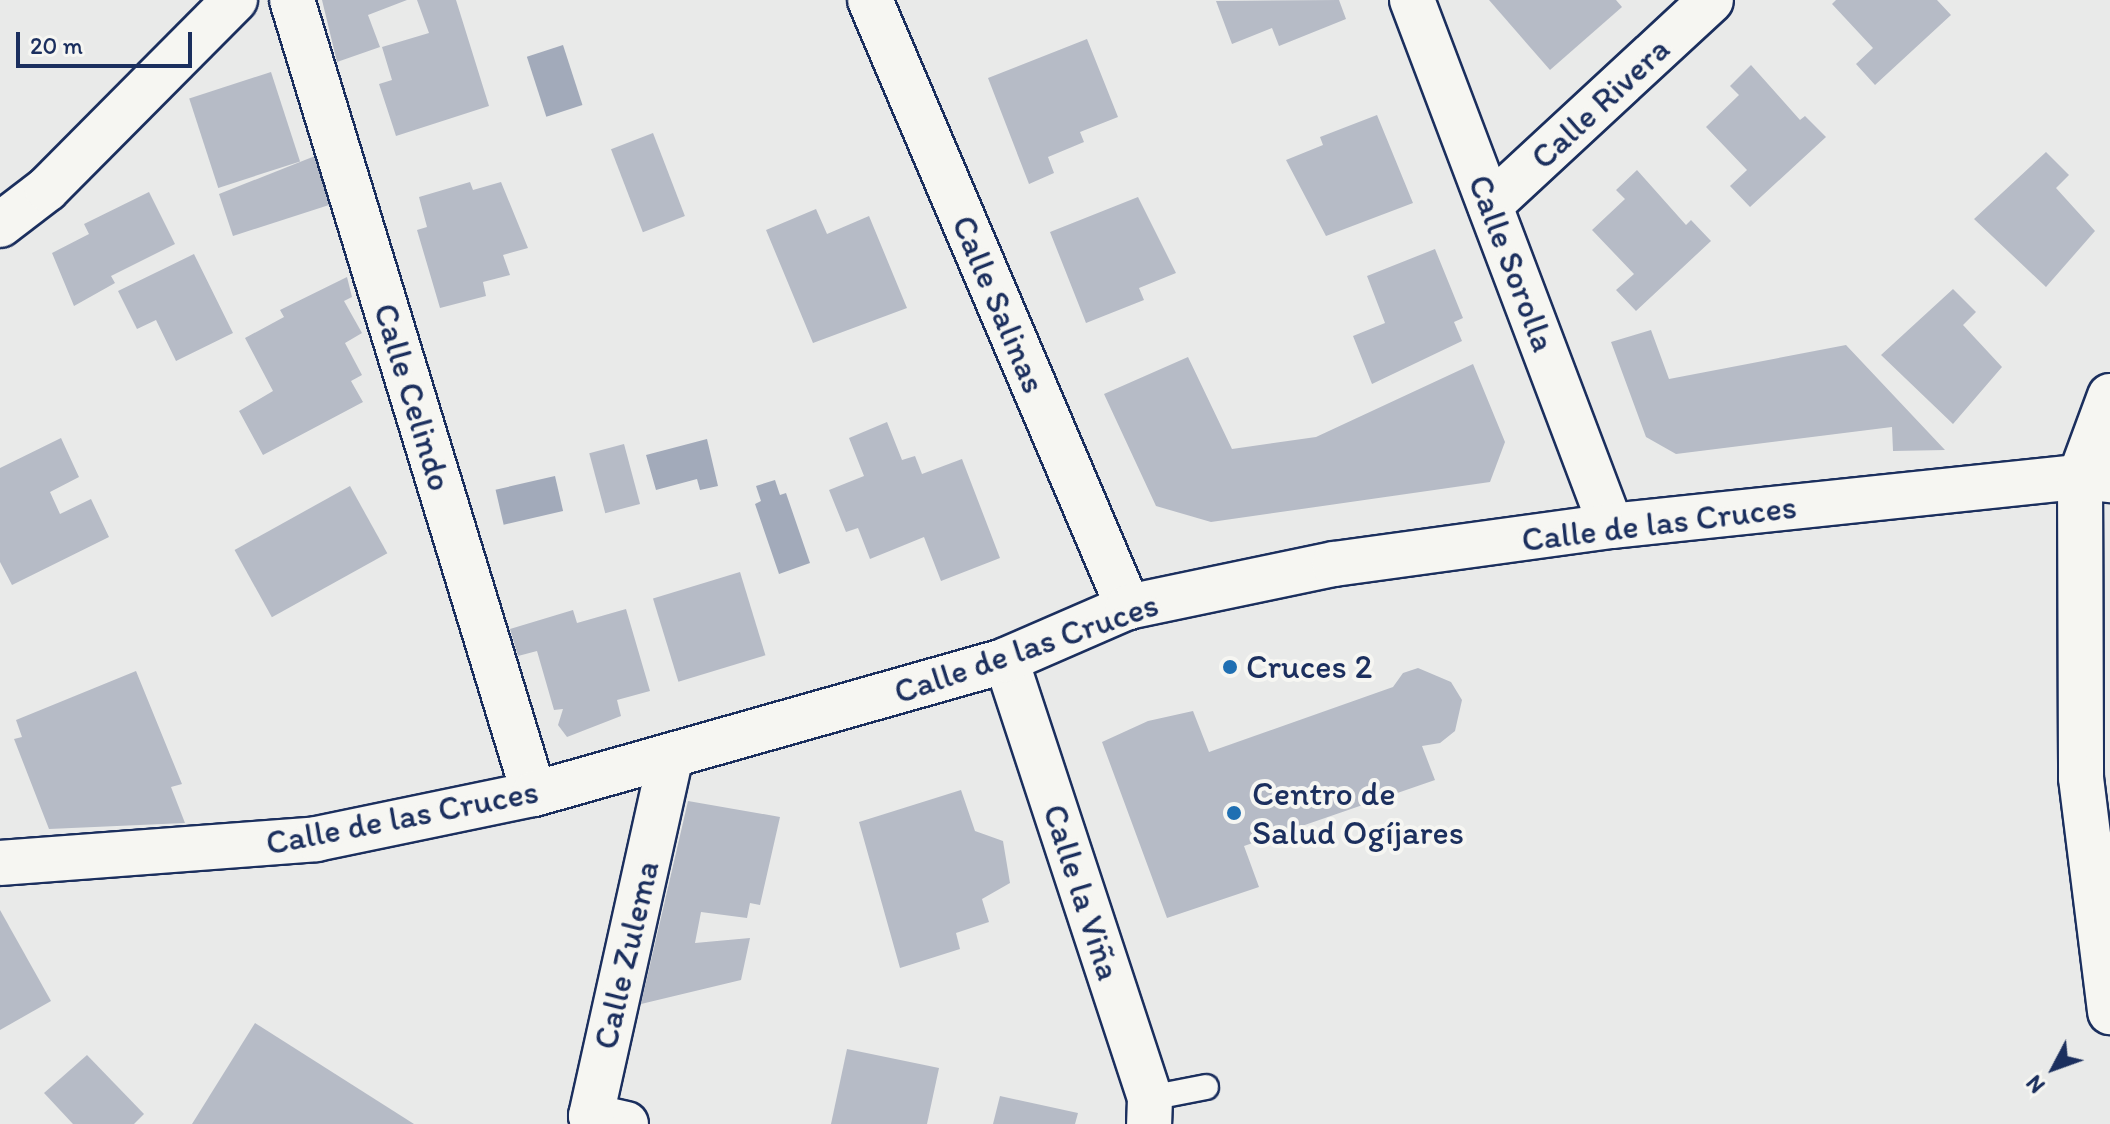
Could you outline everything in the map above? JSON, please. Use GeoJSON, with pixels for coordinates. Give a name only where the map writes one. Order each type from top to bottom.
{"type":"FeatureCollection","features":[{"type":"Feature","properties":{"kind":"street"},"geometry":{"type":"LineString","coordinates":[[0,225],[47,189],[235,0]]}},
{"type":"Feature","properties":{"kind":"street","name":"Calle Celindo"},"geometry":{"type":"LineString","coordinates":[[292,0],[534,794]]}},
{"type":"Feature","properties":{"kind":"street","name":"Calle Salinas"},"geometry":{"type":"LineString","coordinates":[[870,0],[1128,607]]}},
{"type":"Feature","properties":{"kind":"street","name":"Calle Sorolla"},"geometry":{"type":"LineString","coordinates":[[1412,0],[1611,526]]}},
{"type":"Feature","properties":{"kind":"street","name":"Calle Rivera"},"geometry":{"type":"LineString","coordinates":[[1490,205],[1711,0]]}},
{"type":"Feature","properties":{"kind":"street"},"geometry":{"type":"LineString","coordinates":[[2110,396],[2095,478],[2081,778],[2110,1012]]}},
{"type":"Feature","properties":{"kind":"street","name":"Calle de las Cruces"},"geometry":{"type":"LineString","coordinates":[[0,863],[316,839],[534,794],[670,760],[1006,660],[1128,607],[1334,564],[1611,526],[2095,478]]}},
{"type":"Feature","properties":{"kind":"street","name":"Calle la Viña"},"geometry":{"type":"LineString","coordinates":[[1006,660],[1149,1111]]}},
{"type":"Feature","properties":{"kind":"street","name":"Calle Zulema"},"geometry":{"type":"LineString","coordinates":[[626,1124],[591,1116],[670,760]]}},
{"type":"Feature","properties":{"kind":"lane"},"geometry":{"type":"LineString","coordinates":[[1149,1111],[1206,1087]]}},
{"type":"Feature","properties":{"kind":"water"},"geometry":{"type":"Polygon","coordinates":[[[563,45],[582,105],[546,117],[527,57],[563,45]]]}},
{"type":"Feature","properties":{"kind":"water"},"geometry":{"type":"Polygon","coordinates":[[[707,439],[718,486],[700,490],[697,479],[656,490],[646,455],[707,439]]]}},
{"type":"Feature","properties":{"kind":"water"},"geometry":{"type":"Polygon","coordinates":[[[555,476],[563,511],[504,525],[496,490],[555,476]]]}},
{"type":"Feature","properties":{"kind":"water"},"geometry":{"type":"Polygon","coordinates":[[[775,480],[780,495],[786,493],[810,563],[779,574],[755,504],[761,501],[756,486],[775,480]]]}},
{"type":"Feature","properties":{"kind":"building"},"geometry":{"type":"Polygon","coordinates":[[[322,0],[407,0],[368,15],[380,47],[337,62],[322,0]]]}},
{"type":"Feature","properties":{"kind":"building"},"geometry":{"type":"Polygon","coordinates":[[[417,0],[456,0],[489,106],[396,136],[379,84],[392,80],[382,47],[429,33],[417,0]]]}},
{"type":"Feature","properties":{"kind":"building"},"geometry":{"type":"Polygon","coordinates":[[[1339,0],[1346,19],[1279,46],[1272,28],[1232,44],[1216,1],[1339,0]]]}},
{"type":"Feature","properties":{"kind":"building"},"geometry":{"type":"Polygon","coordinates":[[[1489,0],[1616,0],[1622,7],[1550,70],[1489,0]]]}},
{"type":"Feature","properties":{"kind":"building"},"geometry":{"type":"Polygon","coordinates":[[[1836,0],[1937,0],[1951,15],[1875,85],[1856,64],[1873,48],[1832,4],[1836,0]]]}},
{"type":"Feature","properties":{"kind":"building"},"geometry":{"type":"Polygon","coordinates":[[[1087,39],[1118,117],[1080,132],[1084,142],[1048,157],[1054,173],[1029,184],[988,78],[1087,39]]]}},
{"type":"Feature","properties":{"kind":"building"},"geometry":{"type":"Polygon","coordinates":[[[1751,65],[1800,120],[1805,116],[1826,137],[1750,207],[1730,186],[1747,170],[1706,127],[1739,95],[1730,86],[1751,65]]]}},
{"type":"Feature","properties":{"kind":"building"},"geometry":{"type":"Polygon","coordinates":[[[271,72],[300,161],[218,188],[189,99],[271,72]]]}},
{"type":"Feature","properties":{"kind":"building"},"geometry":{"type":"Polygon","coordinates":[[[1377,115],[1413,203],[1326,236],[1286,160],[1323,145],[1320,137],[1377,115]]]}},
{"type":"Feature","properties":{"kind":"building"},"geometry":{"type":"Polygon","coordinates":[[[653,133],[685,216],[643,232],[611,149],[653,133]]]}},
{"type":"Feature","properties":{"kind":"building"},"geometry":{"type":"Polygon","coordinates":[[[2046,152],[2069,175],[2056,188],[2095,231],[2046,287],[1974,219],[2046,152]]]}},
{"type":"Feature","properties":{"kind":"building"},"geometry":{"type":"Polygon","coordinates":[[[315,156],[329,205],[233,236],[219,194],[315,156]]]}},
{"type":"Feature","properties":{"kind":"building"},"geometry":{"type":"Polygon","coordinates":[[[1637,170],[1686,225],[1691,220],[1711,241],[1636,311],[1616,290],[1634,274],[1592,230],[1625,199],[1616,190],[1637,170]]]}},
{"type":"Feature","properties":{"kind":"building"},"geometry":{"type":"Polygon","coordinates":[[[470,182],[473,190],[501,182],[528,248],[503,255],[510,275],[483,282],[486,296],[440,308],[417,230],[427,227],[419,197],[470,182]]]}},
{"type":"Feature","properties":{"kind":"building"},"geometry":{"type":"Polygon","coordinates":[[[149,192],[175,244],[111,276],[115,283],[74,306],[52,253],[89,234],[84,224],[149,192]]]}},
{"type":"Feature","properties":{"kind":"building"},"geometry":{"type":"Polygon","coordinates":[[[1138,197],[1176,273],[1139,288],[1144,300],[1086,323],[1050,232],[1138,197]]]}},
{"type":"Feature","properties":{"kind":"building"},"geometry":{"type":"Polygon","coordinates":[[[816,209],[827,234],[869,216],[907,308],[813,343],[766,230],[816,209]]]}},
{"type":"Feature","properties":{"kind":"building"},"geometry":{"type":"Polygon","coordinates":[[[1435,249],[1463,318],[1454,322],[1462,341],[1372,384],[1353,336],[1385,323],[1367,276],[1435,249]]]}},
{"type":"Feature","properties":{"kind":"building"},"geometry":{"type":"Polygon","coordinates":[[[194,254],[233,333],[176,361],[156,320],[137,329],[118,291],[194,254]]]}},
{"type":"Feature","properties":{"kind":"building"},"geometry":{"type":"Polygon","coordinates":[[[347,277],[352,297],[344,301],[362,333],[345,343],[362,375],[351,381],[363,402],[263,455],[239,411],[273,391],[245,338],[284,317],[280,310],[347,277]]]}},
{"type":"Feature","properties":{"kind":"building"},"geometry":{"type":"Polygon","coordinates":[[[1953,289],[1976,312],[1963,325],[2002,367],[1953,424],[1881,355],[1953,289]]]}},
{"type":"Feature","properties":{"kind":"building"},"geometry":{"type":"Polygon","coordinates":[[[1651,330],[1669,379],[1846,345],[1945,450],[1893,451],[1892,427],[1676,454],[1646,437],[1611,342],[1651,330]]]}},
{"type":"Feature","properties":{"kind":"building"},"geometry":{"type":"Polygon","coordinates":[[[1188,357],[1232,449],[1316,437],[1473,364],[1505,442],[1490,482],[1211,522],[1156,506],[1104,394],[1188,357]]]}},
{"type":"Feature","properties":{"kind":"building"},"geometry":{"type":"Polygon","coordinates":[[[887,422],[902,460],[915,456],[922,474],[962,459],[1000,558],[941,581],[924,537],[870,559],[858,528],[846,532],[829,490],[864,476],[849,438],[887,422]]]}},
{"type":"Feature","properties":{"kind":"building"},"geometry":{"type":"Polygon","coordinates":[[[61,438],[79,477],[50,492],[60,514],[91,499],[109,537],[12,585],[0,562],[0,468],[61,438]]]}},
{"type":"Feature","properties":{"kind":"building"},"geometry":{"type":"Polygon","coordinates":[[[624,444],[640,504],[605,513],[589,453],[624,444]]]}},
{"type":"Feature","properties":{"kind":"building"},"geometry":{"type":"Polygon","coordinates":[[[350,486],[387,553],[272,617],[235,550],[350,486]]]}},
{"type":"Feature","properties":{"kind":"building"},"geometry":{"type":"Polygon","coordinates":[[[740,572],[765,655],[678,682],[653,599],[740,572]]]}},
{"type":"Feature","properties":{"kind":"building"},"geometry":{"type":"Polygon","coordinates":[[[626,609],[650,691],[617,700],[621,716],[567,737],[558,725],[563,709],[554,710],[537,651],[518,656],[510,629],[573,610],[577,623],[626,609]]]}},
{"type":"Feature","properties":{"kind":"building","name":"Centro de Salud Ogíjares"},"geometry":{"type":"Polygon","coordinates":[[[1418,668],[1451,682],[1462,700],[1455,731],[1440,743],[1422,746],[1435,780],[1244,846],[1259,887],[1167,918],[1102,742],[1148,721],[1193,711],[1209,752],[1393,687],[1403,673],[1418,668]]]}},
{"type":"Feature","properties":{"kind":"building"},"geometry":{"type":"Polygon","coordinates":[[[136,671],[182,784],[171,787],[185,823],[49,829],[14,739],[22,737],[16,720],[136,671]]]}},
{"type":"Feature","properties":{"kind":"building"},"geometry":{"type":"Polygon","coordinates":[[[961,790],[975,831],[1003,841],[1010,883],[982,899],[989,922],[956,933],[960,949],[900,968],[859,822],[961,790]]]}},
{"type":"Feature","properties":{"kind":"building"},"geometry":{"type":"Polygon","coordinates":[[[688,801],[780,817],[760,905],[750,903],[747,918],[701,912],[695,943],[750,938],[741,980],[641,1004],[688,801]]]}},
{"type":"Feature","properties":{"kind":"building"},"geometry":{"type":"Polygon","coordinates":[[[0,910],[51,1001],[0,1030],[0,910]]]}},
{"type":"Feature","properties":{"kind":"building"},"geometry":{"type":"Polygon","coordinates":[[[255,1023],[414,1124],[192,1124],[255,1023]]]}},
{"type":"Feature","properties":{"kind":"building"},"geometry":{"type":"Polygon","coordinates":[[[847,1049],[939,1068],[927,1124],[831,1124],[847,1049]]]}},
{"type":"Feature","properties":{"kind":"building"},"geometry":{"type":"Polygon","coordinates":[[[87,1055],[144,1114],[134,1124],[73,1124],[44,1093],[87,1055]]]}},
{"type":"Feature","properties":{"kind":"building"},"geometry":{"type":"Polygon","coordinates":[[[1000,1096],[1078,1113],[1075,1124],[993,1124],[1000,1096]]]}},
{"type":"Feature","properties":{"kind":"place","name":"Cruces 2"},"geometry":{"type":"Point","coordinates":[1230,667]}},
{"type":"Feature","properties":{"kind":"place","name":"Centro de Salud Ogíjares"},"geometry":{"type":"Point","coordinates":[1234,813]}}]}
